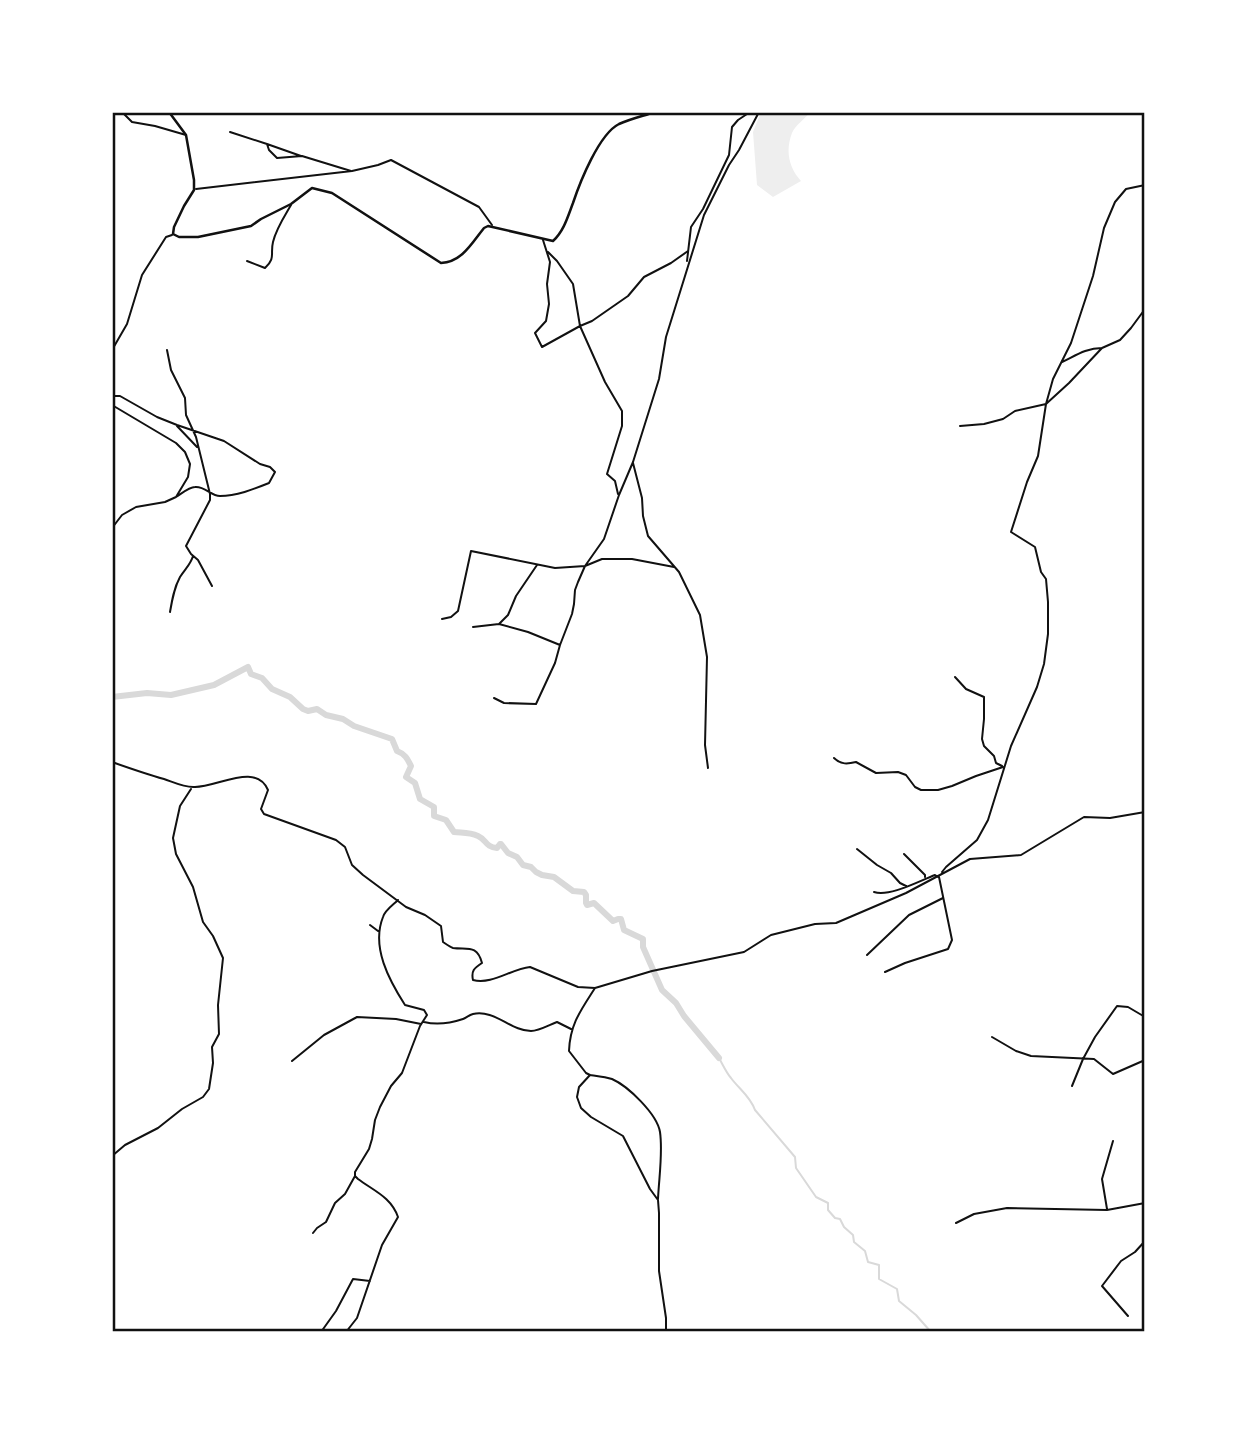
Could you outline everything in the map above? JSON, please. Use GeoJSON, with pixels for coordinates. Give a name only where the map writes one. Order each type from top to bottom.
{"type":"FeatureCollection","features":[{"type":"Feature","properties":{"kind":"street"},"geometry":{"type":"LineString","coordinates":[[122,112],[132,122],[186,135]]}},
{"type":"Feature","properties":{"kind":"street"},"geometry":{"type":"LineString","coordinates":[[169,112],[186,135],[194,190],[184,206],[173,234]]}},
{"type":"Feature","properties":{"kind":"street"},"geometry":{"type":"LineString","coordinates":[[112,349],[127,324],[142,275],[166,237],[173,234],[179,237],[198,237],[251,226],[291,204],[312,188],[332,193],[441,262],[450,262],[462,256],[484,228],[492,226],[553,241],[565,224],[582,177],[606,134],[617,125],[655,112]]}},
{"type":"Feature","properties":{"kind":"street"},"geometry":{"type":"LineString","coordinates":[[687,265],[691,227],[703,209],[729,155],[732,127],[750,112]]}},
{"type":"Feature","properties":{"kind":"street"},"geometry":{"type":"LineString","coordinates":[[494,698],[504,703],[536,704],[555,663],[572,614],[575,590],[585,566],[604,540],[618,495],[633,463],[659,379],[666,337],[704,215],[759,112]]}},
{"type":"Feature","properties":{"kind":"street"},"geometry":{"type":"LineString","coordinates":[[230,132],[352,171]]}},
{"type":"Feature","properties":{"kind":"street"},"geometry":{"type":"LineString","coordinates":[[267,144],[268,150],[276,159],[302,156]]}},
{"type":"Feature","properties":{"kind":"street"},"geometry":{"type":"LineString","coordinates":[[194,190],[352,171],[391,160],[480,207],[492,226]]}},
{"type":"Feature","properties":{"kind":"street"},"geometry":{"type":"LineString","coordinates":[[885,972],[948,949],[952,940],[939,877],[946,867],[977,840],[988,820],[1016,734],[1037,687],[1044,664],[1048,634],[1046,579],[1041,572],[1035,547],[1011,532],[1038,456],[1053,379],[1071,343],[1093,276],[1104,228],[1115,202],[1126,189],[1145,184]]}},
{"type":"Feature","properties":{"kind":"street"},"geometry":{"type":"LineString","coordinates":[[247,261],[268,267],[273,259],[272,244],[291,204]]}},
{"type":"Feature","properties":{"kind":"street"},"geometry":{"type":"LineString","coordinates":[[543,240],[550,262],[546,321],[535,333],[542,347],[592,321],[628,296],[644,277],[688,251]]}},
{"type":"Feature","properties":{"kind":"street"},"geometry":{"type":"LineString","coordinates":[[547,252],[573,284],[580,326],[622,411],[622,426],[607,474],[615,481],[618,495]]}},
{"type":"Feature","properties":{"kind":"street"},"geometry":{"type":"LineString","coordinates":[[960,426],[984,424],[1003,419],[1015,411],[1046,404],[1102,348],[1120,340],[1145,309]]}},
{"type":"Feature","properties":{"kind":"street"},"geometry":{"type":"LineString","coordinates":[[1061,363],[1092,348],[1102,348]]}},
{"type":"Feature","properties":{"kind":"street"},"geometry":{"type":"LineString","coordinates":[[167,350],[171,370],[185,398],[186,415],[200,449],[210,494],[210,500],[186,546],[198,560],[212,586]]}},
{"type":"Feature","properties":{"kind":"street"},"geometry":{"type":"LineString","coordinates":[[112,396],[120,396],[157,417],[223,441],[275,472],[269,484],[244,492],[218,496],[193,487],[165,502],[136,507],[122,515],[112,528]]}},
{"type":"Feature","properties":{"kind":"street"},"geometry":{"type":"LineString","coordinates":[[112,405],[160,432],[185,452],[190,464],[188,477],[176,497]]}},
{"type":"Feature","properties":{"kind":"street"},"geometry":{"type":"LineString","coordinates":[[177,425],[200,449]]}},
{"type":"Feature","properties":{"kind":"street"},"geometry":{"type":"LineString","coordinates":[[633,463],[648,536],[679,572],[700,615],[707,657],[705,745],[708,768]]}},
{"type":"Feature","properties":{"kind":"street"},"geometry":{"type":"LineString","coordinates":[[442,619],[451,617],[458,611],[471,551],[555,568],[585,566],[602,559],[632,559],[675,568]]}},
{"type":"Feature","properties":{"kind":"street"},"geometry":{"type":"LineString","coordinates":[[170,612],[174,589],[193,555]]}},
{"type":"Feature","properties":{"kind":"street"},"geometry":{"type":"LineString","coordinates":[[499,624],[508,615],[516,596],[537,564]]}},
{"type":"Feature","properties":{"kind":"street"},"geometry":{"type":"LineString","coordinates":[[473,627],[499,624],[560,645]]}},
{"type":"Feature","properties":{"kind":"street"},"geometry":{"type":"LineString","coordinates":[[955,677],[966,689],[984,697],[984,746],[994,756],[996,764],[1004,767]]}},
{"type":"Feature","properties":{"kind":"street"},"geometry":{"type":"LineString","coordinates":[[834,758],[847,764],[856,762],[876,773],[898,772],[906,775],[915,787],[922,790],[938,790],[1004,767]]}},
{"type":"Feature","properties":{"kind":"street"},"geometry":{"type":"LineString","coordinates":[[112,762],[192,788],[248,777],[261,779],[268,790],[261,809],[264,814],[336,840],[345,847],[352,865],[358,871],[405,907],[425,915],[441,926],[443,942],[453,947],[473,949],[482,963],[474,968],[473,981],[480,982],[530,967],[579,987],[596,988],[656,970],[744,952],[771,935],[815,924],[836,923],[906,893],[970,859],[1021,855],[1084,817],[1110,818],[1145,812]]}},
{"type":"Feature","properties":{"kind":"street"},"geometry":{"type":"LineString","coordinates":[[112,1156],[125,1144],[158,1128],[203,1097],[209,1089],[213,1063],[212,1047],[219,1034],[218,992],[223,958],[203,922],[193,887],[176,854],[173,838],[180,806],[192,788]]}},
{"type":"Feature","properties":{"kind":"street"},"geometry":{"type":"LineString","coordinates":[[857,849],[907,886]]}},
{"type":"Feature","properties":{"kind":"street"},"geometry":{"type":"LineString","coordinates":[[904,854],[926,878]]}},
{"type":"Feature","properties":{"kind":"street"},"geometry":{"type":"LineString","coordinates":[[874,892],[888,893],[935,875],[939,877]]}},
{"type":"Feature","properties":{"kind":"street"},"geometry":{"type":"LineString","coordinates":[[867,956],[909,915],[943,898]]}},
{"type":"Feature","properties":{"kind":"street"},"geometry":{"type":"LineString","coordinates":[[313,1233],[326,1222],[335,1203],[345,1194],[355,1176],[372,1139],[380,1107],[391,1086],[402,1073],[427,1013],[407,1007],[396,991],[382,959],[379,931],[385,913],[398,900]]}},
{"type":"Feature","properties":{"kind":"street"},"geometry":{"type":"LineString","coordinates":[[370,925],[379,931]]}},
{"type":"Feature","properties":{"kind":"street"},"geometry":{"type":"LineString","coordinates":[[596,988],[571,1029],[569,1051],[586,1073],[611,1079],[621,1085],[645,1106],[660,1130],[659,1271],[666,1332]]}},
{"type":"Feature","properties":{"kind":"street"},"geometry":{"type":"LineString","coordinates":[[1072,1087],[1095,1037],[1117,1006],[1128,1007],[1145,1017]]}},
{"type":"Feature","properties":{"kind":"street"},"geometry":{"type":"LineString","coordinates":[[292,1061],[324,1035],[357,1017],[438,1024],[472,1014],[488,1015],[534,1032],[557,1022],[571,1029]]}},
{"type":"Feature","properties":{"kind":"street"},"geometry":{"type":"LineString","coordinates":[[992,1037],[1031,1056],[1094,1059],[1113,1074],[1145,1060]]}},
{"type":"Feature","properties":{"kind":"street"},"geometry":{"type":"LineString","coordinates":[[590,1074],[579,1087],[577,1097],[581,1108],[623,1136],[658,1200]]}},
{"type":"Feature","properties":{"kind":"street"},"geometry":{"type":"LineString","coordinates":[[1107,1210],[1102,1179],[1113,1141]]}},
{"type":"Feature","properties":{"kind":"street"},"geometry":{"type":"LineString","coordinates":[[346,1332],[357,1318],[382,1245],[398,1217],[386,1197],[355,1176]]}},
{"type":"Feature","properties":{"kind":"street"},"geometry":{"type":"LineString","coordinates":[[956,1223],[974,1214],[1007,1208],[1107,1210],[1145,1203]]}},
{"type":"Feature","properties":{"kind":"street"},"geometry":{"type":"LineString","coordinates":[[1128,1317],[1102,1286],[1121,1261],[1145,1241]]}},
{"type":"Feature","properties":{"kind":"street"},"geometry":{"type":"LineString","coordinates":[[321,1332],[353,1279],[371,1281]]}},
{"type":"Feature","properties":{"kind":"shaded area"},"geometry":{"type":"Polygon","coordinates":[[[761,112],[811,112],[793,130],[789,146],[791,165],[801,181],[773,197],[757,185],[753,132],[761,112]]]}},
{"type":"Feature","properties":{"kind":"waterway"},"geometry":{"type":"LineString","coordinates":[[112,697],[147,693],[171,695],[214,685],[248,667],[251,674],[262,678],[272,689],[290,697],[303,709],[317,709],[326,715],[392,739],[397,751],[406,757],[411,766],[406,777],[415,783],[420,799],[434,807],[434,816],[446,820],[454,832],[478,836],[493,847],[497,848],[501,844],[523,865],[542,875],[554,877],[573,891],[584,892],[587,905],[594,903],[613,921],[621,919],[624,930],[643,939],[643,947],[662,990],[676,1003],[719,1058]]}},
{"type":"Feature","properties":{"kind":"waterway"},"geometry":{"type":"LineString","coordinates":[[719,1058],[755,1110],[795,1157],[796,1168],[816,1197],[828,1203],[828,1210],[835,1218],[840,1219],[853,1235],[854,1242],[865,1251],[868,1262],[879,1265],[879,1279],[897,1289],[899,1301],[931,1332]]}}]}
